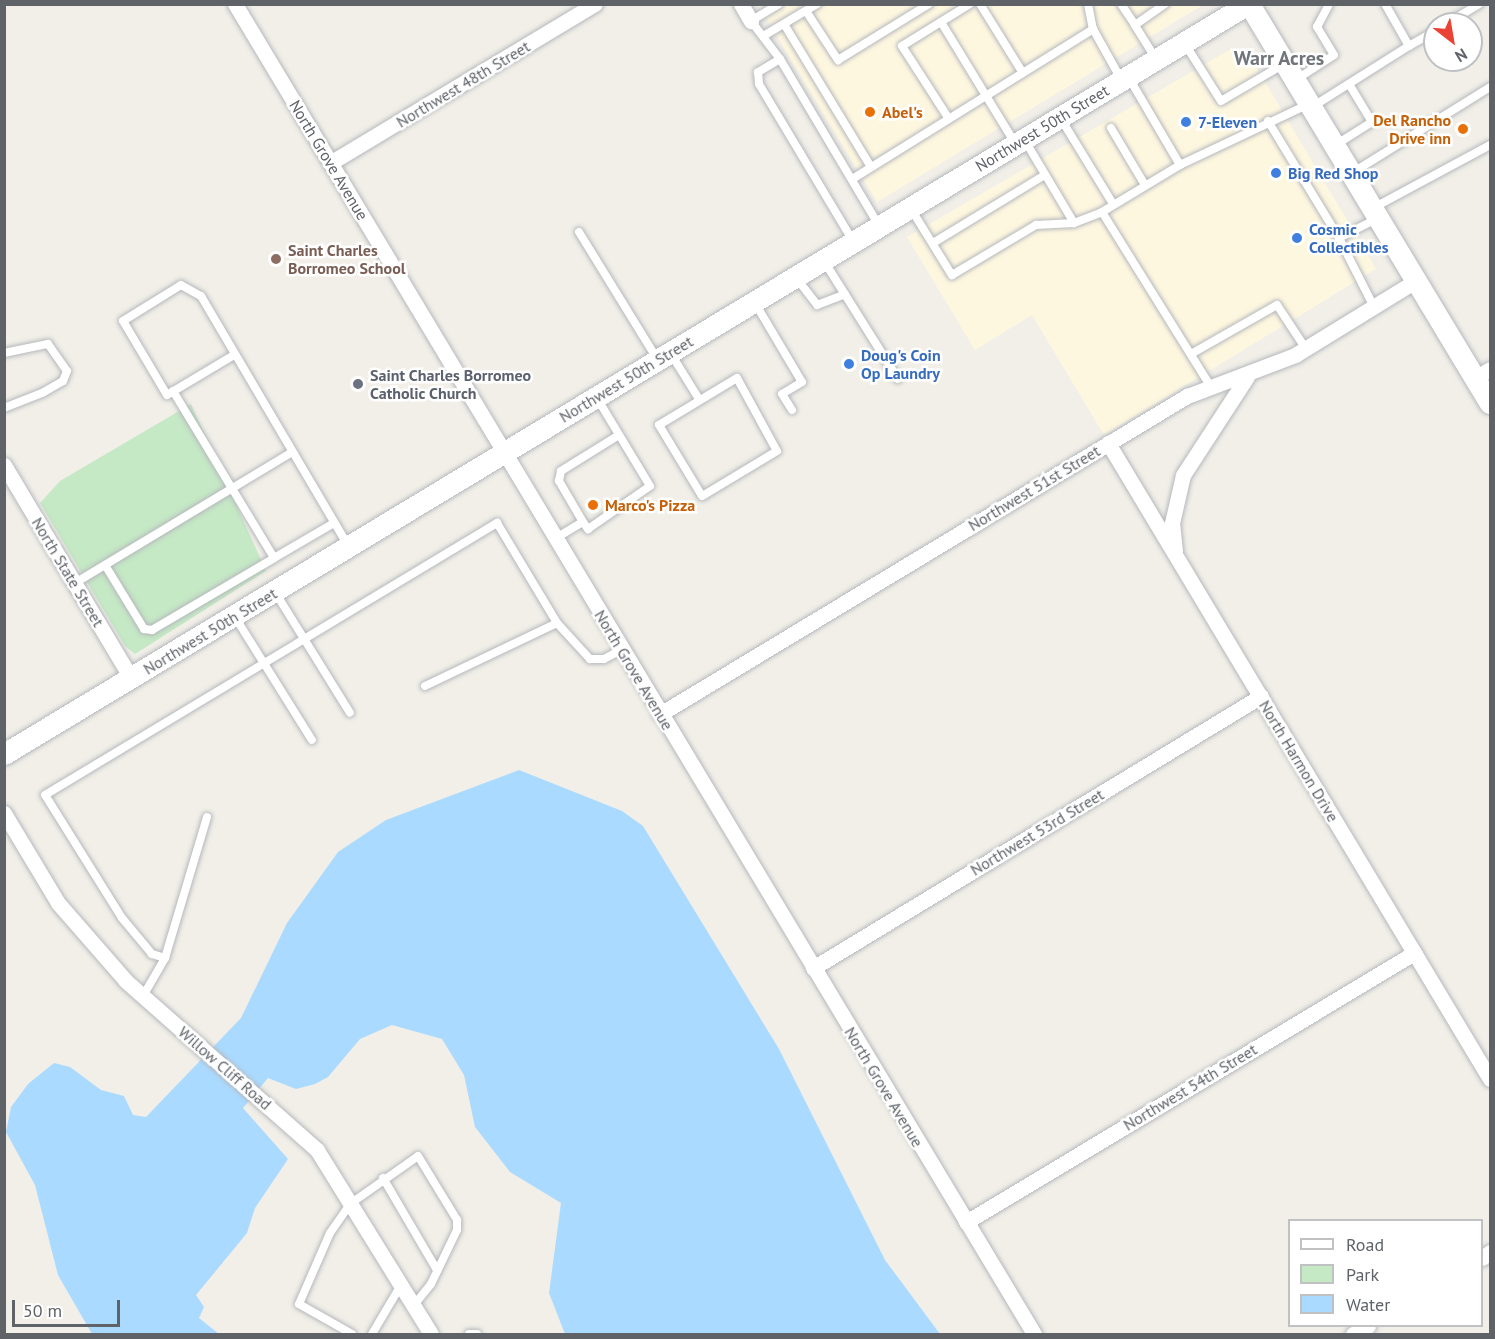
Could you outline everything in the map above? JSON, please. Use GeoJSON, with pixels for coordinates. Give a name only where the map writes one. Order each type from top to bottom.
{"type":"FeatureCollection","features":[{"type":"Feature","properties":{"kind":"main road","name":"Northwest 50th Street"},"geometry":{"type":"LineString","coordinates":[[4,754],[1249,4]]}},
{"type":"Feature","properties":{"kind":"main road"},"geometry":{"type":"LineString","coordinates":[[1249,4],[1417,280],[1483,374],[1491,403]]}},
{"type":"Feature","properties":{"kind":"street","name":"North Grove Avenue"},"geometry":{"type":"LineString","coordinates":[[236,4],[1034,1335]]}},
{"type":"Feature","properties":{"kind":"street","name":"Northwest 48th Street"},"geometry":{"type":"LineString","coordinates":[[330,163],[595,4]]}},
{"type":"Feature","properties":{"kind":"street"},"geometry":{"type":"LineString","coordinates":[[741,4],[751,21]]}},
{"type":"Feature","properties":{"kind":"street","name":"Northwest 51st Street"},"geometry":{"type":"LineString","coordinates":[[660,714],[1187,396],[1247,377],[1306,349],[1417,280]]}},
{"type":"Feature","properties":{"kind":"street"},"geometry":{"type":"LineString","coordinates":[[1176,557],[1172,523],[1183,475],[1247,377]]}},
{"type":"Feature","properties":{"kind":"street","name":"North Harmon Drive"},"geometry":{"type":"LineString","coordinates":[[1108,443],[1491,1079]]}},
{"type":"Feature","properties":{"kind":"street","name":"North State Street"},"geometry":{"type":"LineString","coordinates":[[4,465],[131,678]]}},
{"type":"Feature","properties":{"kind":"street","name":"Northwest 53rd Street"},"geometry":{"type":"LineString","coordinates":[[813,968],[1261,696]]}},
{"type":"Feature","properties":{"kind":"street","name":"Willow Cliff Road"},"geometry":{"type":"LineString","coordinates":[[6,818],[58,903],[143,996],[317,1150],[431,1335]]}},
{"type":"Feature","properties":{"kind":"street","name":"Northwest 54th Street"},"geometry":{"type":"LineString","coordinates":[[966,1222],[1414,952]]}},
{"type":"Feature","properties":{"kind":"street"},"geometry":{"type":"LineString","coordinates":[[1353,1335],[1366,1327]]}},
{"type":"Feature","properties":{"kind":"lane"},"geometry":{"type":"LineString","coordinates":[[779,4],[751,21],[765,35],[854,178],[879,227]]}},
{"type":"Feature","properties":{"kind":"lane"},"geometry":{"type":"LineString","coordinates":[[765,35],[817,4]]}},
{"type":"Feature","properties":{"kind":"lane"},"geometry":{"type":"LineString","coordinates":[[806,11],[838,60],[929,4]]}},
{"type":"Feature","properties":{"kind":"lane"},"geometry":{"type":"LineString","coordinates":[[949,118],[902,46],[970,4]]}},
{"type":"Feature","properties":{"kind":"lane"},"geometry":{"type":"LineString","coordinates":[[980,4],[1023,73]]}},
{"type":"Feature","properties":{"kind":"lane"},"geometry":{"type":"LineString","coordinates":[[1088,4],[1093,29],[1180,165]]}},
{"type":"Feature","properties":{"kind":"lane"},"geometry":{"type":"LineString","coordinates":[[1121,4],[1156,60]]}},
{"type":"Feature","properties":{"kind":"lane"},"geometry":{"type":"LineString","coordinates":[[1135,25],[1166,4]]}},
{"type":"Feature","properties":{"kind":"lane"},"geometry":{"type":"LineString","coordinates":[[1184,43],[1221,101],[1334,55],[1317,27],[1329,4]]}},
{"type":"Feature","properties":{"kind":"lane"},"geometry":{"type":"LineString","coordinates":[[1385,4],[1409,46]]}},
{"type":"Feature","properties":{"kind":"lane"},"geometry":{"type":"LineString","coordinates":[[1466,12],[1479,4]]}},
{"type":"Feature","properties":{"kind":"lane"},"geometry":{"type":"LineString","coordinates":[[941,21],[986,95],[1046,175],[1074,223]]}},
{"type":"Feature","properties":{"kind":"lane"},"geometry":{"type":"LineString","coordinates":[[784,24],[870,167]]}},
{"type":"Feature","properties":{"kind":"lane"},"geometry":{"type":"LineString","coordinates":[[854,178],[1093,29]]}},
{"type":"Feature","properties":{"kind":"lane"},"geometry":{"type":"LineString","coordinates":[[910,208],[952,275],[1036,225],[1074,223],[1102,212],[1180,165],[1268,121],[1311,105],[1423,38]]}},
{"type":"Feature","properties":{"kind":"lane"},"geometry":{"type":"LineString","coordinates":[[780,59],[758,72],[759,84],[854,242]]}},
{"type":"Feature","properties":{"kind":"lane"},"geometry":{"type":"LineString","coordinates":[[1336,145],[1372,122],[1349,84]]}},
{"type":"Feature","properties":{"kind":"lane"},"geometry":{"type":"LineString","coordinates":[[1352,173],[1491,87]]}},
{"type":"Feature","properties":{"kind":"lane"},"geometry":{"type":"LineString","coordinates":[[1060,117],[1113,204]]}},
{"type":"Feature","properties":{"kind":"lane"},"geometry":{"type":"LineString","coordinates":[[1268,121],[1338,238],[1374,307]]}},
{"type":"Feature","properties":{"kind":"lane"},"geometry":{"type":"LineString","coordinates":[[1111,128],[1145,185]]}},
{"type":"Feature","properties":{"kind":"lane"},"geometry":{"type":"LineString","coordinates":[[1338,238],[1376,212],[1491,145]]}},
{"type":"Feature","properties":{"kind":"lane"},"geometry":{"type":"LineString","coordinates":[[933,243],[1046,175]]}},
{"type":"Feature","properties":{"kind":"lane"},"geometry":{"type":"LineString","coordinates":[[1102,212],[1212,388]]}},
{"type":"Feature","properties":{"kind":"lane"},"geometry":{"type":"LineString","coordinates":[[579,232],[664,356],[699,399]]}},
{"type":"Feature","properties":{"kind":"lane"},"geometry":{"type":"LineString","coordinates":[[824,260],[898,379]]}},
{"type":"Feature","properties":{"kind":"lane"},"geometry":{"type":"LineString","coordinates":[[796,277],[817,305],[845,294]]}},
{"type":"Feature","properties":{"kind":"lane"},"geometry":{"type":"LineString","coordinates":[[234,355],[167,395],[123,321],[181,285],[201,296],[349,548]]}},
{"type":"Feature","properties":{"kind":"lane"},"geometry":{"type":"LineString","coordinates":[[754,302],[802,382],[782,394],[792,410]]}},
{"type":"Feature","properties":{"kind":"lane"},"geometry":{"type":"LineString","coordinates":[[1191,354],[1277,305],[1306,349]]}},
{"type":"Feature","properties":{"kind":"lane"},"geometry":{"type":"LineString","coordinates":[[4,353],[48,344],[67,371],[63,381],[42,393],[4,408]]}},
{"type":"Feature","properties":{"kind":"lane"},"geometry":{"type":"LineString","coordinates":[[732,379],[742,382],[777,443],[777,451],[702,496],[659,431],[661,422],[699,399],[732,379]]}},
{"type":"Feature","properties":{"kind":"lane"},"geometry":{"type":"LineString","coordinates":[[173,391],[274,558]]}},
{"type":"Feature","properties":{"kind":"lane"},"geometry":{"type":"LineString","coordinates":[[596,397],[650,486],[588,529],[559,481],[561,471],[619,435]]}},
{"type":"Feature","properties":{"kind":"lane"},"geometry":{"type":"LineString","coordinates":[[75,583],[292,452]]}},
{"type":"Feature","properties":{"kind":"lane"},"geometry":{"type":"LineString","coordinates":[[556,538],[583,522]]}},
{"type":"Feature","properties":{"kind":"lane"},"geometry":{"type":"LineString","coordinates":[[105,565],[144,629],[152,630],[334,523]]}},
{"type":"Feature","properties":{"kind":"lane"},"geometry":{"type":"LineString","coordinates":[[165,958],[152,954],[122,918],[45,795],[497,524],[557,624],[590,659],[604,659],[622,649]]}},
{"type":"Feature","properties":{"kind":"lane"},"geometry":{"type":"LineString","coordinates":[[275,592],[350,713]]}},
{"type":"Feature","properties":{"kind":"lane"},"geometry":{"type":"LineString","coordinates":[[234,616],[312,740]]}},
{"type":"Feature","properties":{"kind":"lane"},"geometry":{"type":"LineString","coordinates":[[425,686],[557,624]]}},
{"type":"Feature","properties":{"kind":"lane"},"geometry":{"type":"LineString","coordinates":[[143,996],[165,958],[207,817]]}},
{"type":"Feature","properties":{"kind":"lane"},"geometry":{"type":"LineString","coordinates":[[352,1335],[300,1304],[330,1233],[350,1204],[383,1178],[418,1156],[457,1220],[437,1270],[414,1305]]}},
{"type":"Feature","properties":{"kind":"lane"},"geometry":{"type":"LineString","coordinates":[[383,1178],[437,1270]]}},
{"type":"Feature","properties":{"kind":"lane"},"geometry":{"type":"LineString","coordinates":[[372,1335],[401,1284]]}},
{"type":"Feature","properties":{"kind":"lane"},"geometry":{"type":"LineString","coordinates":[[469,1335],[477,1335]]}},
{"type":"Feature","properties":{"kind":"shaded area"},"geometry":{"type":"Polygon","coordinates":[[[758,5],[1203,5],[877,202],[758,5]]]}},
{"type":"Feature","properties":{"kind":"shaded area"},"geometry":{"type":"Polygon","coordinates":[[[1231,49],[1249,55],[1376,269],[1104,435],[1032,315],[975,350],[907,237],[1231,49]]]}},
{"type":"Feature","properties":{"kind":"green space"},"geometry":{"type":"Polygon","coordinates":[[[191,404],[266,571],[135,654],[125,646],[40,503],[60,481],[191,404]]]}},
{"type":"Feature","properties":{"kind":"water"},"geometry":{"type":"Polygon","coordinates":[[[519,770],[622,811],[643,826],[779,1049],[885,1260],[940,1334],[565,1334],[549,1293],[561,1203],[510,1172],[475,1127],[464,1075],[442,1039],[392,1025],[360,1039],[328,1077],[315,1084],[296,1089],[268,1078],[243,1108],[288,1159],[255,1208],[247,1233],[196,1295],[204,1307],[199,1318],[219,1334],[92,1334],[58,1275],[35,1185],[6,1132],[11,1107],[28,1084],[54,1063],[70,1067],[101,1090],[124,1096],[133,1115],[146,1117],[241,1018],[287,923],[338,852],[386,820],[519,770]]]}},
{"type":"Feature","properties":{"kind":"place","name":"Abel's"},"geometry":{"type":"Point","coordinates":[870,112]}},
{"type":"Feature","properties":{"kind":"place","name":"7-Eleven"},"geometry":{"type":"Point","coordinates":[1186,122]}},
{"type":"Feature","properties":{"kind":"place","name":"Del Rancho Drive inn"},"geometry":{"type":"Point","coordinates":[1463,129]}},
{"type":"Feature","properties":{"kind":"place","name":"Big Red Shop"},"geometry":{"type":"Point","coordinates":[1276,173]}},
{"type":"Feature","properties":{"kind":"place","name":"Cosmic Collectibles"},"geometry":{"type":"Point","coordinates":[1297,238]}},
{"type":"Feature","properties":{"kind":"place","name":"Saint Charles Borromeo School"},"geometry":{"type":"Point","coordinates":[276,259]}},
{"type":"Feature","properties":{"kind":"place","name":"Doug's Coin Op Laundry"},"geometry":{"type":"Point","coordinates":[849,364]}},
{"type":"Feature","properties":{"kind":"place","name":"Saint Charles Borromeo Catholic Church"},"geometry":{"type":"Point","coordinates":[358,384]}},
{"type":"Feature","properties":{"kind":"place","name":"Marco's Pizza"},"geometry":{"type":"Point","coordinates":[593,505]}},
{"type":"Feature","properties":{"kind":"district","name":"Warr Acres"},"geometry":{"type":"Point","coordinates":[1279,58]}}]}
